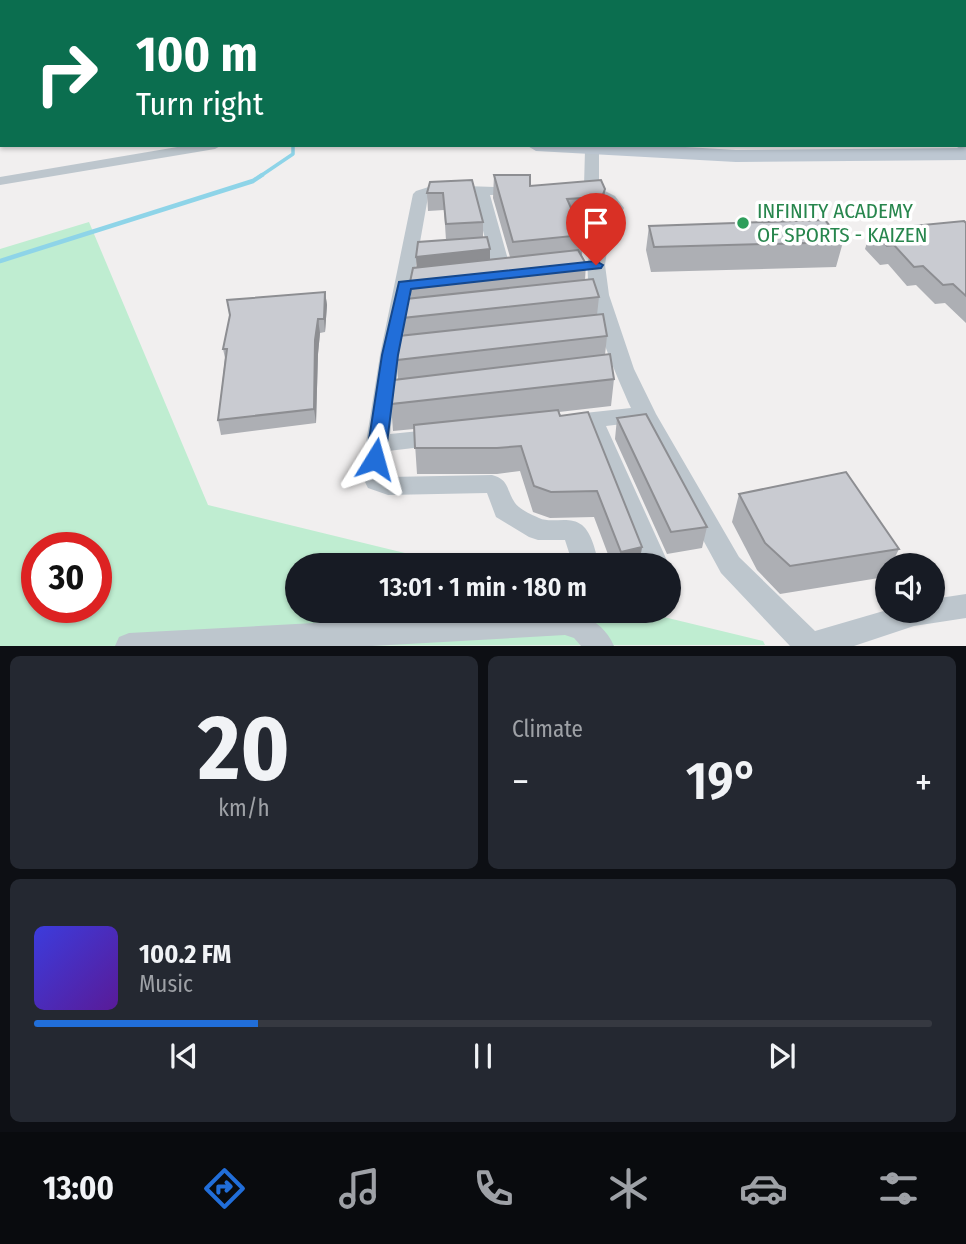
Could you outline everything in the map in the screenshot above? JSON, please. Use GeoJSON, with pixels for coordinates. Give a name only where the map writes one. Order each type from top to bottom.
{"type":"FeatureCollection","features":[{"type":"Feature","properties":{"kind":"main road"},"geometry":{"type":"LineString","coordinates":[[558,147],[736,156],[966,152]]}},
{"type":"Feature","properties":{"kind":"street"},"geometry":{"type":"LineString","coordinates":[[0,181],[203,147]]}},
{"type":"Feature","properties":{"kind":"street"},"geometry":{"type":"LineString","coordinates":[[591,190],[592,150]]}},
{"type":"Feature","properties":{"kind":"street"},"geometry":{"type":"LineString","coordinates":[[536,191],[435,190],[421,194],[411,284],[404,316],[390,355],[373,474],[377,482],[388,486],[492,484],[498,489],[505,510],[538,530],[571,530],[576,535],[582,553]]}},
{"type":"Feature","properties":{"kind":"street"},"geometry":{"type":"LineString","coordinates":[[563,190],[591,190],[612,199],[616,208],[589,266],[594,296],[613,330],[624,369],[645,414],[730,565],[810,646],[914,614],[966,606]]}},
{"type":"Feature","properties":{"kind":"street"},"geometry":{"type":"LineString","coordinates":[[481,191],[489,247],[503,274]]}},
{"type":"Feature","properties":{"kind":"street"},"geometry":{"type":"LineString","coordinates":[[586,333],[613,330]]}},
{"type":"Feature","properties":{"kind":"street"},"geometry":{"type":"LineString","coordinates":[[390,355],[416,352]]}},
{"type":"Feature","properties":{"kind":"street"},"geometry":{"type":"LineString","coordinates":[[597,373],[624,369]]}},
{"type":"Feature","properties":{"kind":"street"},"geometry":{"type":"LineString","coordinates":[[384,398],[411,395]]}},
{"type":"Feature","properties":{"kind":"street"},"geometry":{"type":"LineString","coordinates":[[552,424],[645,414]]}},
{"type":"Feature","properties":{"kind":"street"},"geometry":{"type":"LineString","coordinates":[[592,420],[651,553]]}},
{"type":"Feature","properties":{"kind":"street"},"geometry":{"type":"LineString","coordinates":[[377,444],[458,435]]}},
{"type":"Feature","properties":{"kind":"street"},"geometry":{"type":"LineString","coordinates":[[129,646],[295,641],[565,622],[584,629],[600,646]]}},
{"type":"Feature","properties":{"kind":"green space"},"geometry":{"type":"Polygon","coordinates":[[[89,222],[208,505],[405,553],[285,553],[285,623],[681,621],[763,641],[765,645],[0,646],[0,249],[89,222]]]}},
{"type":"Feature","properties":{"kind":"building"},"geometry":{"type":"Polygon","coordinates":[[[494,175],[530,175],[530,186],[601,180],[605,189],[602,197],[567,199],[583,235],[513,242],[494,175]]]}},
{"type":"Feature","properties":{"kind":"building"},"geometry":{"type":"Polygon","coordinates":[[[472,180],[483,222],[446,224],[443,193],[427,193],[430,182],[472,180]]]}},
{"type":"Feature","properties":{"kind":"building"},"geometry":{"type":"Polygon","coordinates":[[[825,220],[843,242],[654,247],[649,226],[825,220]]]}},
{"type":"Feature","properties":{"kind":"building"},"geometry":{"type":"Polygon","coordinates":[[[964,221],[966,296],[953,284],[943,285],[923,266],[914,267],[894,245],[887,246],[871,230],[964,221]]]}},
{"type":"Feature","properties":{"kind":"building"},"geometry":{"type":"Polygon","coordinates":[[[487,237],[490,249],[416,257],[418,242],[487,237]]]}},
{"type":"Feature","properties":{"kind":"building"},"geometry":{"type":"Polygon","coordinates":[[[578,250],[586,264],[410,282],[413,268],[578,250]]]}},
{"type":"Feature","properties":{"kind":"building"},"geometry":{"type":"Polygon","coordinates":[[[593,279],[599,297],[402,318],[406,299],[593,279]]]}},
{"type":"Feature","properties":{"kind":"building"},"geometry":{"type":"Polygon","coordinates":[[[325,292],[324,319],[318,319],[315,340],[314,409],[218,420],[227,349],[223,349],[230,315],[227,300],[325,292]]]}},
{"type":"Feature","properties":{"kind":"building"},"geometry":{"type":"Polygon","coordinates":[[[603,314],[607,336],[397,360],[399,336],[603,314]]]}},
{"type":"Feature","properties":{"kind":"building"},"geometry":{"type":"Polygon","coordinates":[[[610,354],[614,379],[391,404],[394,380],[610,354]]]}},
{"type":"Feature","properties":{"kind":"building"},"geometry":{"type":"Polygon","coordinates":[[[558,410],[560,416],[588,412],[642,547],[621,552],[597,491],[551,492],[534,486],[521,446],[415,448],[414,425],[558,410]]]}},
{"type":"Feature","properties":{"kind":"building"},"geometry":{"type":"Polygon","coordinates":[[[646,414],[707,527],[671,532],[617,418],[646,414]]]}},
{"type":"Feature","properties":{"kind":"building"},"geometry":{"type":"Polygon","coordinates":[[[846,472],[899,549],[790,566],[765,543],[739,494],[846,472]]]}},
{"type":"Feature","properties":{"kind":"waterway"},"geometry":{"type":"LineString","coordinates":[[259,177],[293,154],[293,147]]}},
{"type":"Feature","properties":{"kind":"waterway"},"geometry":{"type":"LineString","coordinates":[[0,261],[259,177]]}},
{"type":"Feature","properties":{"kind":"place","name":"INFINITY ACADEMY OF SPORTS - KAIZEN"},"geometry":{"type":"Point","coordinates":[743,223]}},
{"type":"Feature","properties":{"kind":"route"},"geometry":{"type":"LineString","coordinates":[[375,459],[390,355],[404,285],[596,265]]}}]}
